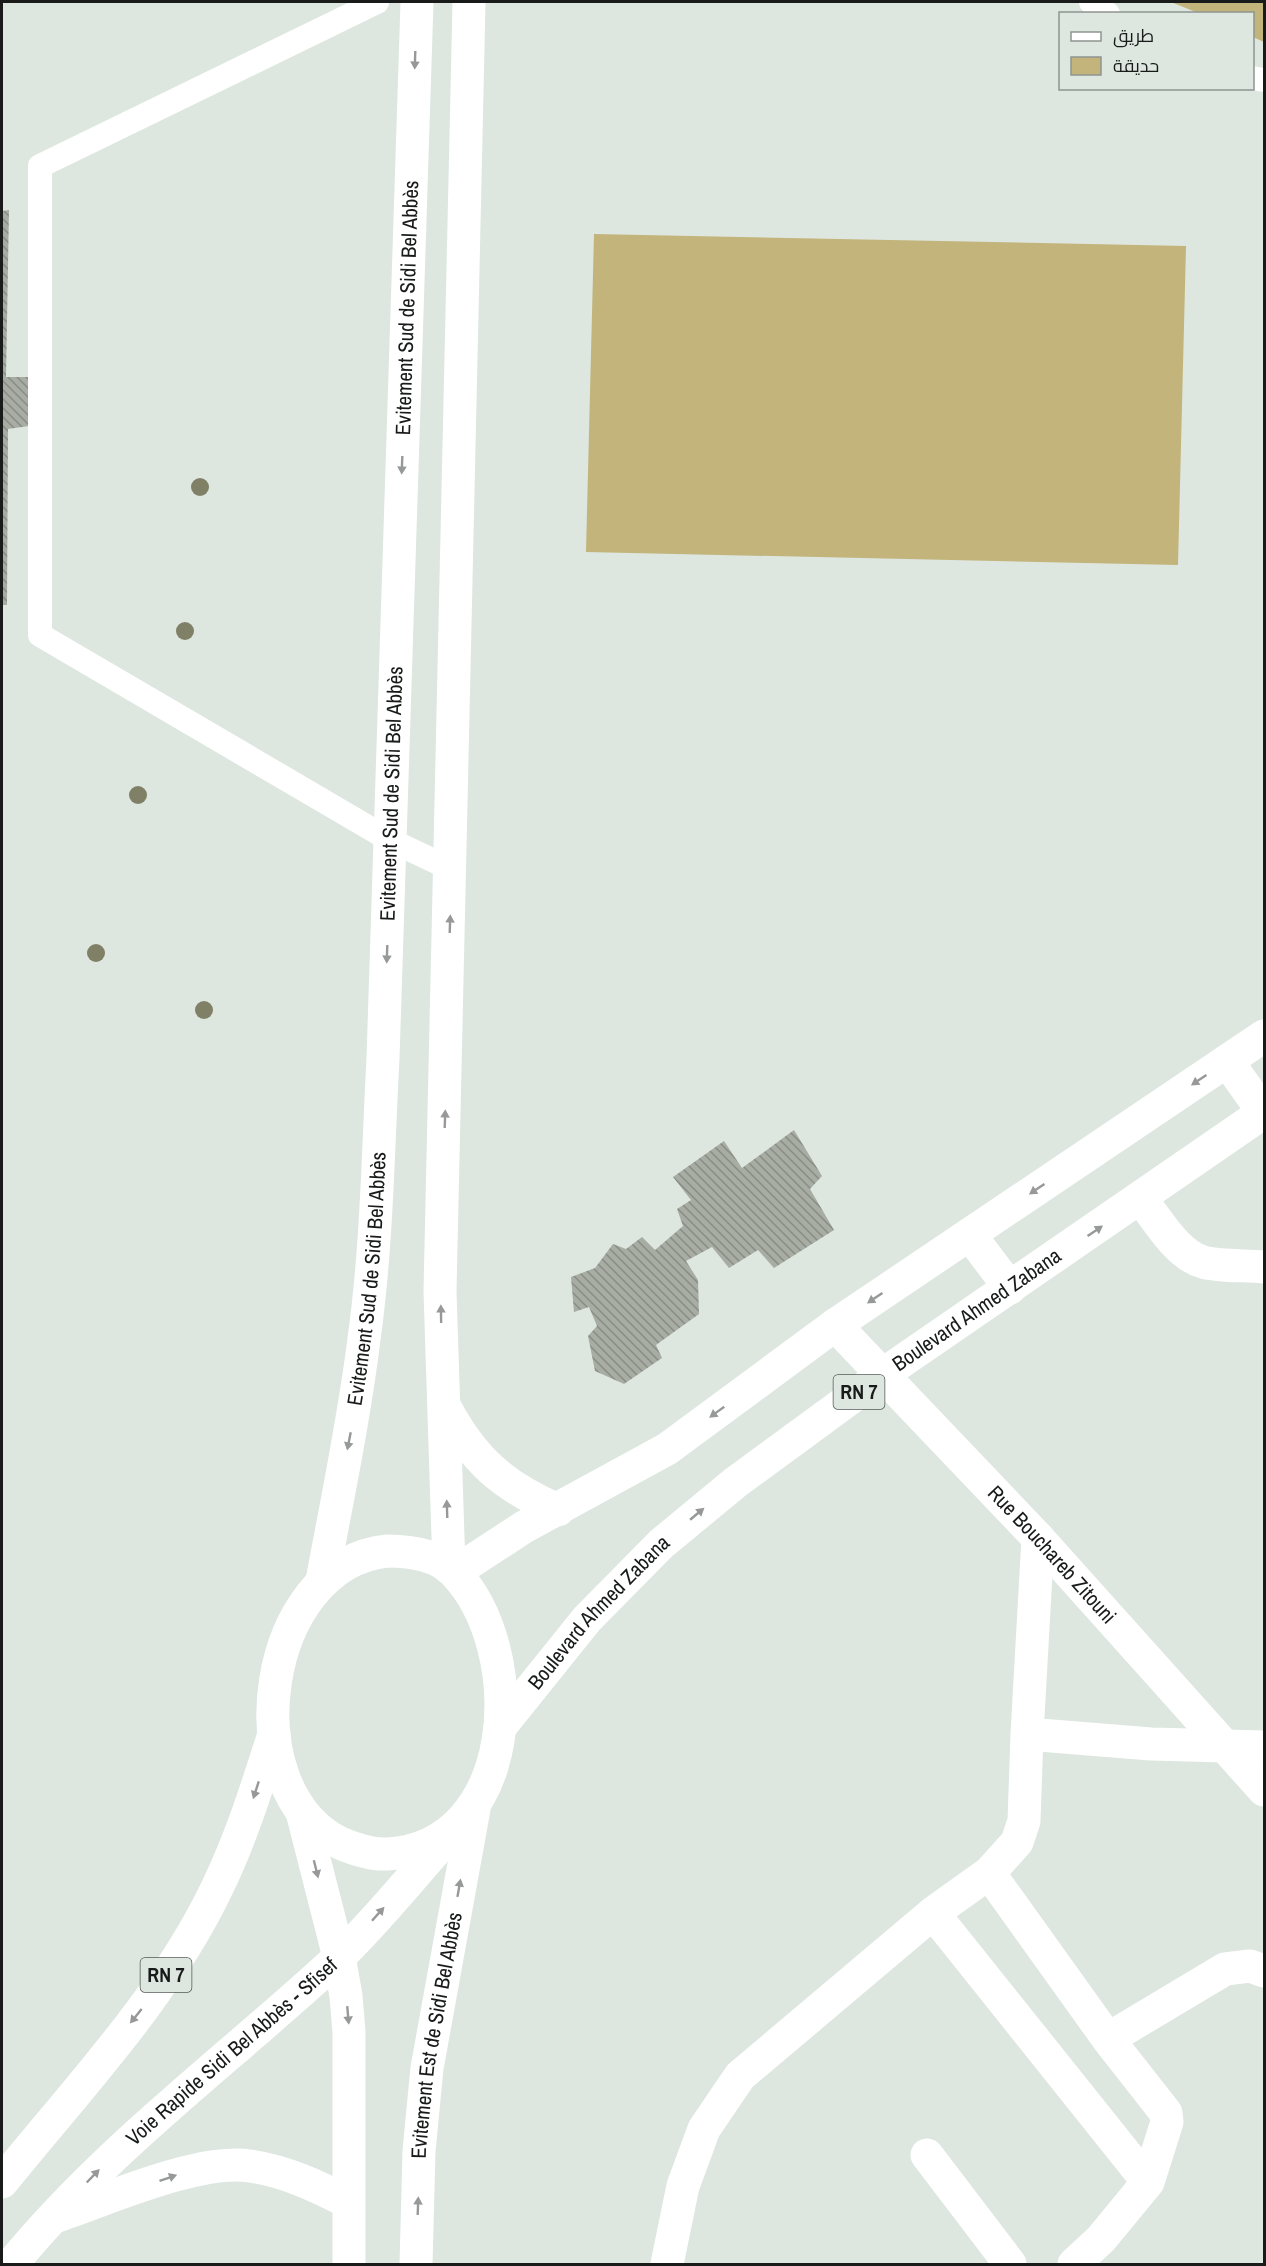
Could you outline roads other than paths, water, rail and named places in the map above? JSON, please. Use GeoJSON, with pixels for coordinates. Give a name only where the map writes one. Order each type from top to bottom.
{"type":"FeatureCollection","features":[{"type":"Feature","properties":{"kind":"main road","name":"Evitement Sud de Sidi Bel Abbès"},"geometry":{"type":"LineString","coordinates":[[322,1581],[352,1422],[365,1337],[383,1070],[417,2]]}},
{"type":"Feature","properties":{"kind":"main road"},"geometry":{"type":"LineString","coordinates":[[452,1570],[443,1404],[440,1291],[469,2]]}},
{"type":"Feature","properties":{"kind":"main road"},"geometry":{"type":"LineString","coordinates":[[452,1570],[667,1449],[835,1325],[1264,1036]]}},
{"type":"Feature","properties":{"kind":"main road"},"geometry":{"type":"LineString","coordinates":[[1227,1061],[1264,1112]]}},
{"type":"Feature","properties":{"kind":"main road","name":"Boulevard Ahmed Zabana"},"geometry":{"type":"LineString","coordinates":[[501,1726],[587,1619],[662,1544],[736,1482],[882,1375],[1141,1199],[1264,1112]]}},
{"type":"Feature","properties":{"kind":"main road"},"geometry":{"type":"LineString","coordinates":[[1141,1199],[1183,1250],[1193,1258],[1204,1262],[1264,1267]]}},
{"type":"Feature","properties":{"kind":"main road"},"geometry":{"type":"LineString","coordinates":[[970,1234],[1010,1288]]}},
{"type":"Feature","properties":{"kind":"main road","name":"Rue Bouchareb Zitouni"},"geometry":{"type":"LineString","coordinates":[[835,1325],[1038,1538],[1264,1790]]}},
{"type":"Feature","properties":{"kind":"main road"},"geometry":{"type":"LineString","coordinates":[[443,1404],[458,1432],[478,1458],[501,1480],[529,1497],[558,1510]]}},
{"type":"Feature","properties":{"kind":"main road"},"geometry":{"type":"LineString","coordinates":[[667,2265],[683,2186],[704,2129],[740,2076],[933,1913],[989,1873],[1017,1842],[1023,1831],[1038,1538]]}},
{"type":"Feature","properties":{"kind":"main road"},"geometry":{"type":"LineString","coordinates":[[349,2265],[349,2032],[346,1996],[339,1957],[302,1812],[283,1772],[274,1734],[273,1694],[281,1654],[300,1611],[322,1581],[349,1562],[368,1553],[409,1551],[431,1557],[452,1570],[474,1600],[490,1636],[500,1675],[501,1726],[488,1779],[474,1809]]}},
{"type":"Feature","properties":{"kind":"main road","name":"RN 7"},"geometry":{"type":"LineString","coordinates":[[2,2182],[149,2000],[186,1945],[217,1889],[246,1821],[274,1734]]}},
{"type":"Feature","properties":{"kind":"main road"},"geometry":{"type":"LineString","coordinates":[[1027,1734],[1227,1747],[1264,1747]]}},
{"type":"Feature","properties":{"kind":"main road","name":"Voie Rapide Sidi Bel Abbès - Sfisef"},"geometry":{"type":"LineString","coordinates":[[12,2265],[53,2218],[143,2128],[339,1957],[474,1809]]}},
{"type":"Feature","properties":{"kind":"main road","name":"Evitement Est de Sidi Bel Abbès"},"geometry":{"type":"LineString","coordinates":[[416,2265],[419,2151],[427,2068],[474,1809]]}},
{"type":"Feature","properties":{"kind":"main road"},"geometry":{"type":"LineString","coordinates":[[302,1812],[326,1836],[352,1849],[386,1855],[417,1850],[449,1835]]}},
{"type":"Feature","properties":{"kind":"main road"},"geometry":{"type":"LineString","coordinates":[[989,1873],[1108,2038],[1166,2113],[1167,2122],[1148,2182],[1101,2239],[1074,2265]]}},
{"type":"Feature","properties":{"kind":"main road"},"geometry":{"type":"LineString","coordinates":[[933,1913],[1148,2182]]}},
{"type":"Feature","properties":{"kind":"main road"},"geometry":{"type":"LineString","coordinates":[[1108,2038],[1225,1969],[1250,1966],[1264,1971]]}},
{"type":"Feature","properties":{"kind":"main road"},"geometry":{"type":"LineString","coordinates":[[927,2155],[1010,2265]]}},
{"type":"Feature","properties":{"kind":"main road"},"geometry":{"type":"LineString","coordinates":[[53,2218],[185,2172],[217,2165],[250,2166],[284,2174],[313,2184],[348,2202]]}},
{"type":"Feature","properties":{"kind":"lane"},"geometry":{"type":"LineString","coordinates":[[377,2],[40,166],[40,635],[390,840],[451,869]]}},
{"type":"Feature","properties":{"kind":"lane"},"geometry":{"type":"LineString","coordinates":[[1091,2],[1105,12]]}}]}
